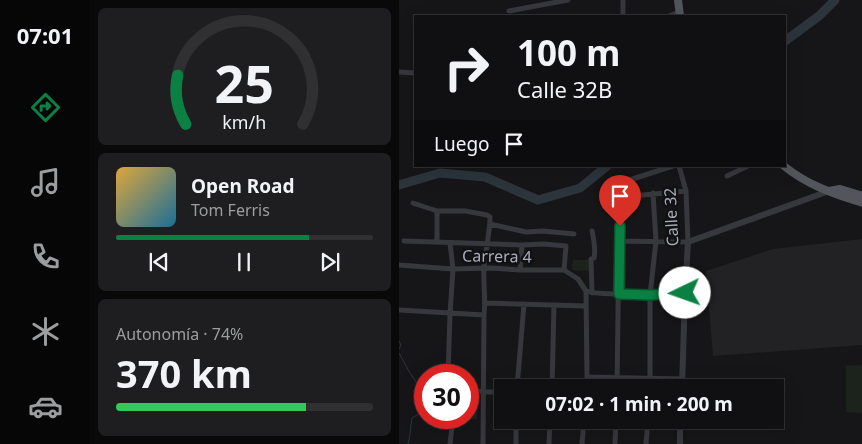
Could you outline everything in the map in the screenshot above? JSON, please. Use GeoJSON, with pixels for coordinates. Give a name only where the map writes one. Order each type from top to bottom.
{"type":"FeatureCollection","features":[{"type":"Feature","properties":{"kind":"main road"},"geometry":{"type":"LineString","coordinates":[[678,0],[680,14]]}},
{"type":"Feature","properties":{"kind":"main road"},"geometry":{"type":"LineString","coordinates":[[785,167],[801,179],[838,196],[862,203]]}},
{"type":"Feature","properties":{"kind":"main road"},"geometry":{"type":"LineString","coordinates":[[829,191],[840,189],[862,196]]}},
{"type":"Feature","properties":{"kind":"street"},"geometry":{"type":"LineString","coordinates":[[509,11],[568,0]]}},
{"type":"Feature","properties":{"kind":"street"},"geometry":{"type":"LineString","coordinates":[[623,0],[623,15]]}},
{"type":"Feature","properties":{"kind":"street"},"geometry":{"type":"LineString","coordinates":[[399,72],[414,73]]}},
{"type":"Feature","properties":{"kind":"street"},"geometry":{"type":"LineString","coordinates":[[617,377],[621,188],[623,182],[670,167]]}},
{"type":"Feature","properties":{"kind":"street","name":"Calle 32"},"geometry":{"type":"LineString","coordinates":[[679,167],[686,191],[688,242],[682,379]]}},
{"type":"Feature","properties":{"kind":"street"},"geometry":{"type":"LineString","coordinates":[[727,176],[746,167]]}},
{"type":"Feature","properties":{"kind":"street"},"geometry":{"type":"LineString","coordinates":[[805,199],[812,184]]}},
{"type":"Feature","properties":{"kind":"street"},"geometry":{"type":"LineString","coordinates":[[621,197],[686,191]]}},
{"type":"Feature","properties":{"kind":"street"},"geometry":{"type":"LineString","coordinates":[[619,241],[688,242],[829,191]]}},
{"type":"Feature","properties":{"kind":"street"},"geometry":{"type":"LineString","coordinates":[[651,378],[650,295],[656,241],[653,193]]}},
{"type":"Feature","properties":{"kind":"street"},"geometry":{"type":"LineString","coordinates":[[413,203],[437,210],[465,211],[490,217],[484,268],[483,444]]}},
{"type":"Feature","properties":{"kind":"street"},"geometry":{"type":"LineString","coordinates":[[437,210],[437,242]]}},
{"type":"Feature","properties":{"kind":"street"},"geometry":{"type":"LineString","coordinates":[[490,224],[526,232],[543,231],[574,234]]}},
{"type":"Feature","properties":{"kind":"street"},"geometry":{"type":"LineString","coordinates":[[592,232],[595,252],[594,258],[591,260],[587,306],[587,377],[682,379]]}},
{"type":"Feature","properties":{"kind":"street"},"geometry":{"type":"LineString","coordinates":[[404,241],[565,246],[564,270],[589,292],[650,295],[685,293]]}},
{"type":"Feature","properties":{"kind":"street"},"geometry":{"type":"LineString","coordinates":[[448,364],[453,269],[450,243]]}},
{"type":"Feature","properties":{"kind":"street"},"geometry":{"type":"LineString","coordinates":[[520,270],[521,245]]}},
{"type":"Feature","properties":{"kind":"street","name":"Carrera 4"},"geometry":{"type":"LineString","coordinates":[[399,266],[453,269],[564,270]]}},
{"type":"Feature","properties":{"kind":"street"},"geometry":{"type":"LineString","coordinates":[[485,303],[587,306]]}},
{"type":"Feature","properties":{"kind":"street"},"geometry":{"type":"LineString","coordinates":[[518,379],[524,304]]}},
{"type":"Feature","properties":{"kind":"street"},"geometry":{"type":"LineString","coordinates":[[552,379],[554,305]]}},
{"type":"Feature","properties":{"kind":"street"},"geometry":{"type":"LineString","coordinates":[[399,310],[484,315]]}},
{"type":"Feature","properties":{"kind":"street"},"geometry":{"type":"LineString","coordinates":[[479,391],[494,392]]}},
{"type":"Feature","properties":{"kind":"street"},"geometry":{"type":"LineString","coordinates":[[451,444],[452,429]]}},
{"type":"Feature","properties":{"kind":"street"},"geometry":{"type":"LineString","coordinates":[[516,429],[516,444]]}},
{"type":"Feature","properties":{"kind":"street"},"geometry":{"type":"LineString","coordinates":[[549,444],[550,429]]}},
{"type":"Feature","properties":{"kind":"street"},"geometry":{"type":"LineString","coordinates":[[582,444],[583,429]]}},
{"type":"Feature","properties":{"kind":"street"},"geometry":{"type":"LineString","coordinates":[[615,444],[616,429]]}},
{"type":"Feature","properties":{"kind":"street"},"geometry":{"type":"LineString","coordinates":[[646,444],[647,429]]}},
{"type":"Feature","properties":{"kind":"street"},"geometry":{"type":"LineString","coordinates":[[680,429],[680,444]]}},
{"type":"Feature","properties":{"kind":"shaded area"},"geometry":{"type":"Polygon","coordinates":[[[862,239],[862,345],[713,356],[706,271],[773,249],[862,239]]]}},
{"type":"Feature","properties":{"kind":"shaded area"},"geometry":{"type":"Polygon","coordinates":[[[573,260],[589,260],[589,271],[572,270],[573,260]]]}},
{"type":"Feature","properties":{"kind":"shaded area"},"geometry":{"type":"Polygon","coordinates":[[[862,365],[862,413],[846,412],[846,366],[862,365]]]}},
{"type":"Feature","properties":{"kind":"waterway"},"geometry":{"type":"LineString","coordinates":[[786,40],[819,16],[835,0]]}},
{"type":"Feature","properties":{"kind":"waterway"},"geometry":{"type":"LineString","coordinates":[[399,185],[440,173],[485,177],[538,200],[580,188],[606,167]]}},
{"type":"Feature","properties":{"kind":"waterway"},"geometry":{"type":"LineString","coordinates":[[399,341],[401,345],[399,349]]}},
{"type":"Feature","properties":{"kind":"waterway"},"geometry":{"type":"LineString","coordinates":[[399,353],[414,379]]}},
{"type":"Feature","properties":{"kind":"waterway"},"geometry":{"type":"LineString","coordinates":[[408,444],[412,418],[414,417]]}},
{"type":"Feature","properties":{"kind":"route"},"geometry":{"type":"LineString","coordinates":[[620,226],[619,294],[685,293]]}}]}
